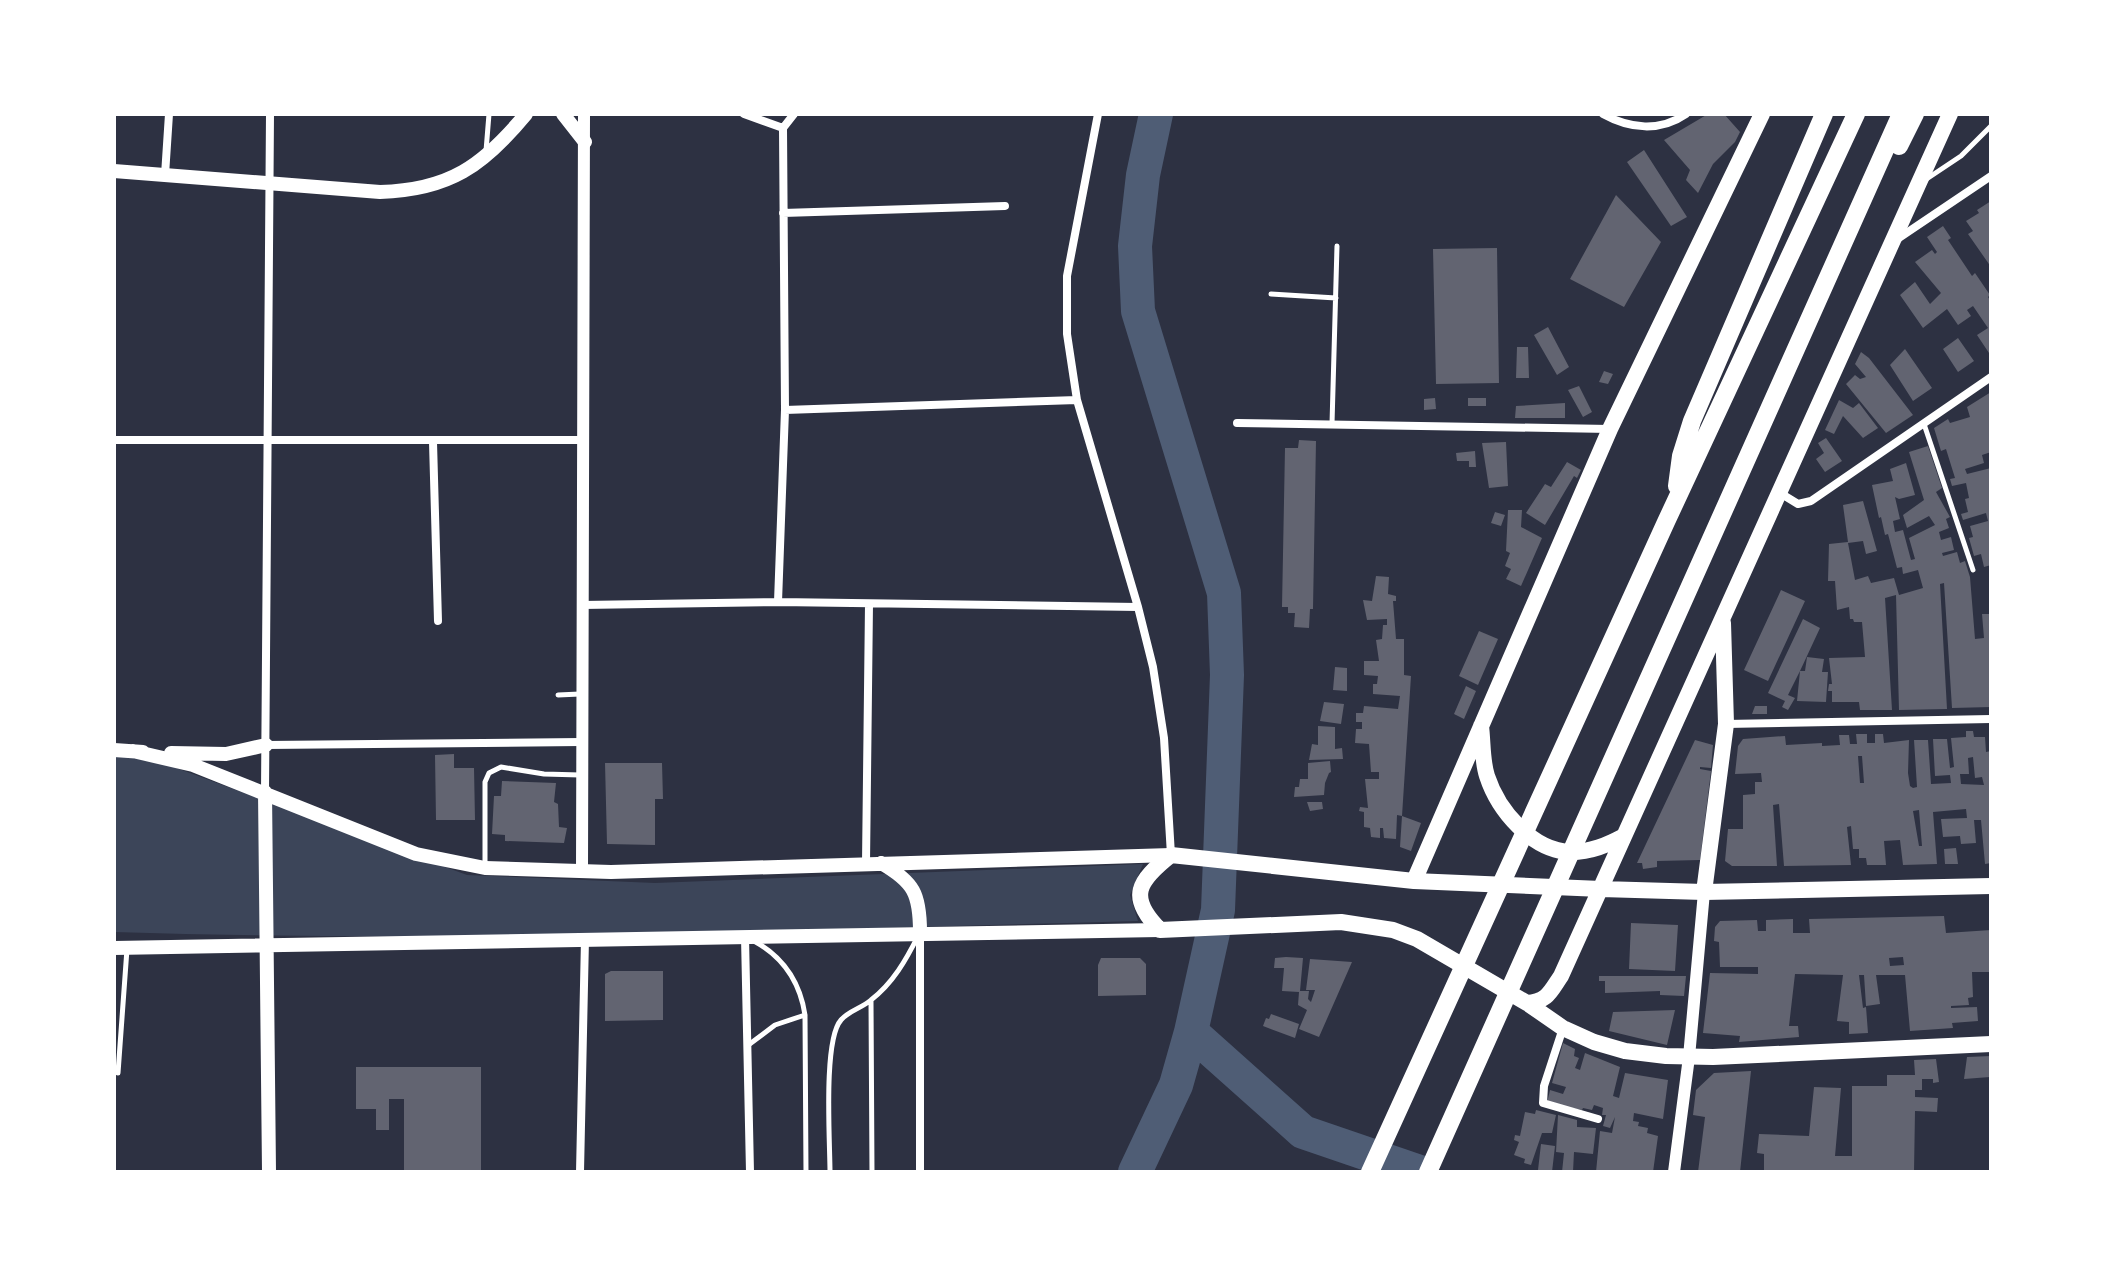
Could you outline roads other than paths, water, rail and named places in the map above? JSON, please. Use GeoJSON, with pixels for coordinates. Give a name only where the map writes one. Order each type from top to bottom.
{"type":"FeatureCollection","features":[{"type":"Feature","properties":{"kind":"highway"},"geometry":{"type":"LineString","coordinates":[[1675,504],[1681,456],[1692,421],[1824,114]]}},
{"type":"Feature","properties":{"kind":"highway"},"geometry":{"type":"LineString","coordinates":[[1370,1172],[1856,114]]}},
{"type":"Feature","properties":{"kind":"highway"},"geometry":{"type":"LineString","coordinates":[[1428,1172],[1901,114]]}},
{"type":"Feature","properties":{"kind":"highway"},"geometry":{"type":"LineString","coordinates":[[1862,201],[1901,143],[1915,114]]}},
{"type":"Feature","properties":{"kind":"main road"},"geometry":{"type":"LineString","coordinates":[[114,171],[380,192],[414,191],[448,180],[485,156],[502,143],[526,114]]}},
{"type":"Feature","properties":{"kind":"main road"},"geometry":{"type":"LineString","coordinates":[[563,114],[585,142]]}},
{"type":"Feature","properties":{"kind":"main road"},"geometry":{"type":"LineString","coordinates":[[1414,881],[1610,429],[1762,114]]}},
{"type":"Feature","properties":{"kind":"main road"},"geometry":{"type":"LineString","coordinates":[[1527,1003],[1540,1002],[1561,976],[1950,114]]}},
{"type":"Feature","properties":{"kind":"main road"},"geometry":{"type":"LineString","coordinates":[[1704,892],[1726,724],[1723,620]]}},
{"type":"Feature","properties":{"kind":"main road"},"geometry":{"type":"LineString","coordinates":[[1481,724],[1486,775],[1510,817],[1522,830],[1543,845],[1568,852],[1598,849],[1624,836]]}},
{"type":"Feature","properties":{"kind":"main road"},"geometry":{"type":"LineString","coordinates":[[114,750],[226,754],[266,745]]}},
{"type":"Feature","properties":{"kind":"main road"},"geometry":{"type":"LineString","coordinates":[[133,751],[193,765],[381,842],[451,863],[485,868],[582,871],[1177,855],[1414,881],[1601,889],[1704,892],[1991,886]]}},
{"type":"Feature","properties":{"kind":"main road"},"geometry":{"type":"LineString","coordinates":[[265,792],[269,1172]]}},
{"type":"Feature","properties":{"kind":"main road"},"geometry":{"type":"LineString","coordinates":[[1160,930],[1141,907],[1140,887],[1148,874],[1177,855]]}},
{"type":"Feature","properties":{"kind":"main road"},"geometry":{"type":"LineString","coordinates":[[873,863],[901,875],[911,884],[920,911],[920,932]]}},
{"type":"Feature","properties":{"kind":"main road"},"geometry":{"type":"LineString","coordinates":[[121,948],[1160,930],[1341,922],[1393,930],[1417,939],[1527,1003],[1563,1028],[1625,1051],[1689,1057],[1991,1044]]}},
{"type":"Feature","properties":{"kind":"street"},"geometry":{"type":"LineString","coordinates":[[165,175],[169,114]]}},
{"type":"Feature","properties":{"kind":"street"},"geometry":{"type":"LineString","coordinates":[[265,792],[270,114]]}},
{"type":"Feature","properties":{"kind":"street"},"geometry":{"type":"LineString","coordinates":[[582,871],[580,694],[584,114]]}},
{"type":"Feature","properties":{"kind":"street"},"geometry":{"type":"LineString","coordinates":[[744,114],[783,128]]}},
{"type":"Feature","properties":{"kind":"street"},"geometry":{"type":"LineString","coordinates":[[778,602],[785,410],[783,128],[794,114]]}},
{"type":"Feature","properties":{"kind":"street"},"geometry":{"type":"LineString","coordinates":[[1098,114],[1067,276],[1067,334],[1077,400],[1153,667],[1177,855]]}},
{"type":"Feature","properties":{"kind":"street"},"geometry":{"type":"LineString","coordinates":[[1603,114],[1626,124],[1648,128],[1669,124],[1686,114]]}},
{"type":"Feature","properties":{"kind":"street"},"geometry":{"type":"LineString","coordinates":[[1750,114],[1751,137]]}},
{"type":"Feature","properties":{"kind":"street"},"geometry":{"type":"LineString","coordinates":[[1891,243],[1991,176]]}},
{"type":"Feature","properties":{"kind":"street"},"geometry":{"type":"LineString","coordinates":[[783,213],[1005,206]]}},
{"type":"Feature","properties":{"kind":"street"},"geometry":{"type":"LineString","coordinates":[[1780,493],[1798,504],[1811,501],[1991,377]]}},
{"type":"Feature","properties":{"kind":"street"},"geometry":{"type":"LineString","coordinates":[[785,410],[1077,400]]}},
{"type":"Feature","properties":{"kind":"street"},"geometry":{"type":"LineString","coordinates":[[1237,423],[1610,429]]}},
{"type":"Feature","properties":{"kind":"street"},"geometry":{"type":"LineString","coordinates":[[114,440],[582,440]]}},
{"type":"Feature","properties":{"kind":"street"},"geometry":{"type":"LineString","coordinates":[[433,442],[438,621]]}},
{"type":"Feature","properties":{"kind":"street"},"geometry":{"type":"LineString","coordinates":[[582,605],[778,602],[1138,607]]}},
{"type":"Feature","properties":{"kind":"street"},"geometry":{"type":"LineString","coordinates":[[869,604],[873,863]]}},
{"type":"Feature","properties":{"kind":"street"},"geometry":{"type":"LineString","coordinates":[[1726,724],[1991,719]]}},
{"type":"Feature","properties":{"kind":"street"},"geometry":{"type":"LineString","coordinates":[[266,745],[581,742]]}},
{"type":"Feature","properties":{"kind":"street"},"geometry":{"type":"LineString","coordinates":[[1674,1172],[1689,1057],[1704,892]]}},
{"type":"Feature","properties":{"kind":"street"},"geometry":{"type":"LineString","coordinates":[[920,932],[920,1172]]}},
{"type":"Feature","properties":{"kind":"street"},"geometry":{"type":"LineString","coordinates":[[745,937],[750,1172]]}},
{"type":"Feature","properties":{"kind":"street"},"geometry":{"type":"LineString","coordinates":[[580,1172],[585,938]]}},
{"type":"Feature","properties":{"kind":"street"},"geometry":{"type":"LineString","coordinates":[[1563,1028],[1544,1086],[1543,1103],[1598,1119]]}},
{"type":"Feature","properties":{"kind":"lane"},"geometry":{"type":"LineString","coordinates":[[485,156],[489,114]]}},
{"type":"Feature","properties":{"kind":"lane"},"geometry":{"type":"LineString","coordinates":[[1918,185],[1961,156],[1991,126]]}},
{"type":"Feature","properties":{"kind":"lane"},"geometry":{"type":"LineString","coordinates":[[1332,425],[1337,246]]}},
{"type":"Feature","properties":{"kind":"lane"},"geometry":{"type":"LineString","coordinates":[[1271,294],[1336,298]]}},
{"type":"Feature","properties":{"kind":"lane"},"geometry":{"type":"LineString","coordinates":[[1924,423],[1973,570]]}},
{"type":"Feature","properties":{"kind":"lane"},"geometry":{"type":"LineString","coordinates":[[558,695],[580,694]]}},
{"type":"Feature","properties":{"kind":"lane"},"geometry":{"type":"LineString","coordinates":[[485,868],[485,782],[489,773],[501,767],[544,774],[581,775]]}},
{"type":"Feature","properties":{"kind":"lane"},"geometry":{"type":"LineString","coordinates":[[830,1172],[833,1034],[841,1019],[871,1001],[902,968],[920,932]]}},
{"type":"Feature","properties":{"kind":"lane"},"geometry":{"type":"LineString","coordinates":[[745,937],[767,949],[794,977],[802,996],[805,1015],[806,1172]]}},
{"type":"Feature","properties":{"kind":"lane"},"geometry":{"type":"LineString","coordinates":[[118,1073],[121,948]]}},
{"type":"Feature","properties":{"kind":"lane"},"geometry":{"type":"LineString","coordinates":[[871,1001],[872,1172]]}},
{"type":"Feature","properties":{"kind":"lane"},"geometry":{"type":"LineString","coordinates":[[747,1046],[775,1025],[805,1015]]}},
{"type":"Feature","properties":{"kind":"waterway"},"geometry":{"type":"LineString","coordinates":[[1135,1172],[1176,1085],[1218,910],[1227,675],[1224,593],[1138,311],[1135,246],[1143,175],[1156,114]]}},
{"type":"Feature","properties":{"kind":"waterway"},"geometry":{"type":"LineString","coordinates":[[1191,1032],[1303,1132],[1420,1172]]}}]}
